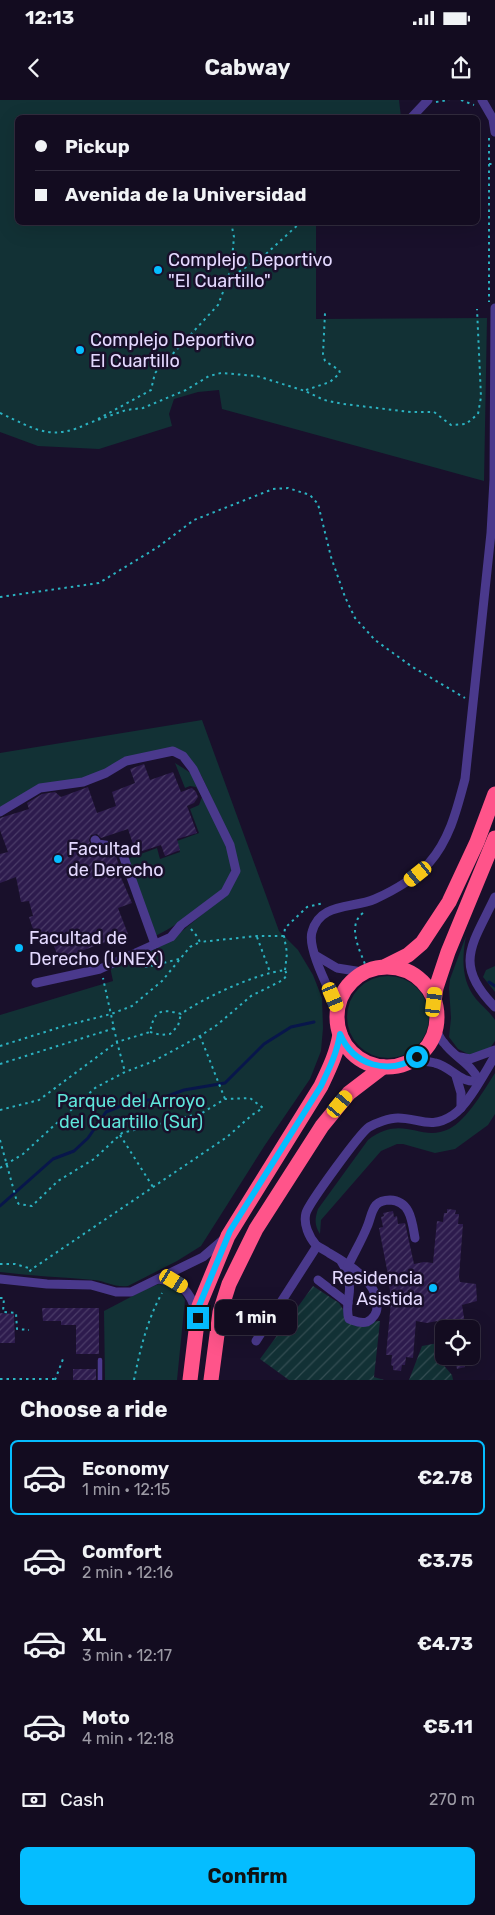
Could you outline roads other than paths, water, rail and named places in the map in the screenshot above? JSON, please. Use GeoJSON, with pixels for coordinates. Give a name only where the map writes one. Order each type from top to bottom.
{"type":"FeatureCollection","features":[{"type":"Feature","properties":{"kind":"highway"},"geometry":{"type":"LineString","coordinates":[[386,966],[399,968],[413,974],[424,984],[434,1002],[437,1018],[435,1029],[426,1047],[411,1060],[398,1066],[384,1067],[365,1062],[354,1055],[345,1045],[337,1025],[337,1008],[346,987],[366,971],[386,966],[408,955],[422,943],[449,902],[478,842],[495,794]]}},
{"type":"Feature","properties":{"kind":"highway"},"geometry":{"type":"LineString","coordinates":[[434,1002],[436,988],[448,952],[495,838]]}},
{"type":"Feature","properties":{"kind":"highway"},"geometry":{"type":"LineString","coordinates":[[190,1380],[199,1306],[228,1236],[321,1086],[331,1066],[340,1034]]}},
{"type":"Feature","properties":{"kind":"highway"},"geometry":{"type":"LineString","coordinates":[[211,1380],[220,1312],[229,1284],[256,1229],[322,1126],[349,1093],[384,1067]]}},
{"type":"Feature","properties":{"kind":"street"},"geometry":{"type":"LineString","coordinates":[[412,115],[415,100]]}},
{"type":"Feature","properties":{"kind":"street"},"geometry":{"type":"LineString","coordinates":[[414,115],[428,100]]}},
{"type":"Feature","properties":{"kind":"street"},"geometry":{"type":"LineString","coordinates":[[480,103],[493,119],[492,134]]}},
{"type":"Feature","properties":{"kind":"street"},"geometry":{"type":"LineString","coordinates":[[337,1008],[315,955],[311,934],[316,920],[325,912],[341,906],[374,900],[404,885],[430,862],[443,844],[457,812],[465,780],[491,533],[494,480],[492,306]]}},
{"type":"Feature","properties":{"kind":"street"},"geometry":{"type":"LineString","coordinates":[[0,812],[12,806],[27,794],[40,788],[83,782],[106,774],[126,762],[173,752],[183,756],[198,777],[230,845],[236,871],[225,892],[181,925],[170,937],[100,969],[36,983]]}},
{"type":"Feature","properties":{"kind":"street"},"geometry":{"type":"LineString","coordinates":[[95,840],[98,844],[117,848],[123,855],[155,944]]}},
{"type":"Feature","properties":{"kind":"street"},"geometry":{"type":"LineString","coordinates":[[495,898],[469,957],[470,972],[481,993],[495,1007]]}},
{"type":"Feature","properties":{"kind":"street"},"geometry":{"type":"LineString","coordinates":[[315,955],[337,968],[366,971]]}},
{"type":"Feature","properties":{"kind":"street"},"geometry":{"type":"LineString","coordinates":[[435,1029],[443,1042],[472,1069],[479,1081]]}},
{"type":"Feature","properties":{"kind":"street"},"geometry":{"type":"LineString","coordinates":[[457,1057],[470,1059],[495,1050]]}},
{"type":"Feature","properties":{"kind":"street"},"geometry":{"type":"LineString","coordinates":[[345,1263],[349,1273],[350,1292],[346,1313],[348,1319],[358,1323],[367,1322],[377,1311],[378,1302],[370,1285],[360,1274],[345,1263],[317,1246],[305,1223],[306,1212],[322,1187],[368,1128],[398,1118],[424,1123],[437,1122],[452,1116],[460,1109],[495,1056]]}},
{"type":"Feature","properties":{"kind":"street"},"geometry":{"type":"LineString","coordinates":[[411,1060],[436,1063],[447,1068],[456,1076],[471,1082],[479,1081]]}},
{"type":"Feature","properties":{"kind":"street"},"geometry":{"type":"LineString","coordinates":[[456,1076],[461,1093],[460,1109]]}},
{"type":"Feature","properties":{"kind":"street"},"geometry":{"type":"LineString","coordinates":[[345,1263],[368,1227],[375,1206],[379,1202],[397,1201],[406,1206],[411,1217],[415,1238]]}},
{"type":"Feature","properties":{"kind":"street"},"geometry":{"type":"LineString","coordinates":[[0,1279],[91,1285],[116,1292],[131,1292],[203,1257],[228,1236]]}},
{"type":"Feature","properties":{"kind":"street"},"geometry":{"type":"LineString","coordinates":[[256,1341],[317,1246]]}},
{"type":"Feature","properties":{"kind":"street"},"geometry":{"type":"LineString","coordinates":[[159,1279],[174,1281],[183,1287],[193,1300],[198,1318]]}},
{"type":"Feature","properties":{"kind":"street"},"geometry":{"type":"LineString","coordinates":[[318,1280],[348,1303]]}},
{"type":"Feature","properties":{"kind":"lane"},"geometry":{"type":"LineString","coordinates":[[100,1360],[100,1380]]}},
{"type":"Feature","properties":{"kind":"waterway"},"geometry":{"type":"LineString","coordinates":[[489,982],[495,986]]}},
{"type":"Feature","properties":{"kind":"waterway"},"geometry":{"type":"LineString","coordinates":[[0,1206],[53,1159],[74,1151],[88,1138],[106,1112],[135,1100],[157,1100],[184,1090],[225,1083],[264,1044],[291,1027],[314,1022]]}},
{"type":"Feature","properties":{"kind":"place","name":"Complejo Deportivo \"El Cuartillo\""},"geometry":{"type":"Point","coordinates":[158,270]}},
{"type":"Feature","properties":{"kind":"place","name":"Complejo Deportivo El Cuartillo"},"geometry":{"type":"Point","coordinates":[80,350]}},
{"type":"Feature","properties":{"kind":"place","name":"Facultad de Derecho"},"geometry":{"type":"Point","coordinates":[58,859]}},
{"type":"Feature","properties":{"kind":"place","name":"Facultad de Derecho (UNEX)"},"geometry":{"type":"Point","coordinates":[19,948]}},
{"type":"Feature","properties":{"kind":"place","name":"Residencia Asistida"},"geometry":{"type":"Point","coordinates":[433,1288]}},
{"type":"Feature","properties":{"kind":"park label","name":"Parque del Arroyo del Cuartillo (Sur)"},"geometry":{"type":"Point","coordinates":[131,1111]}}]}
